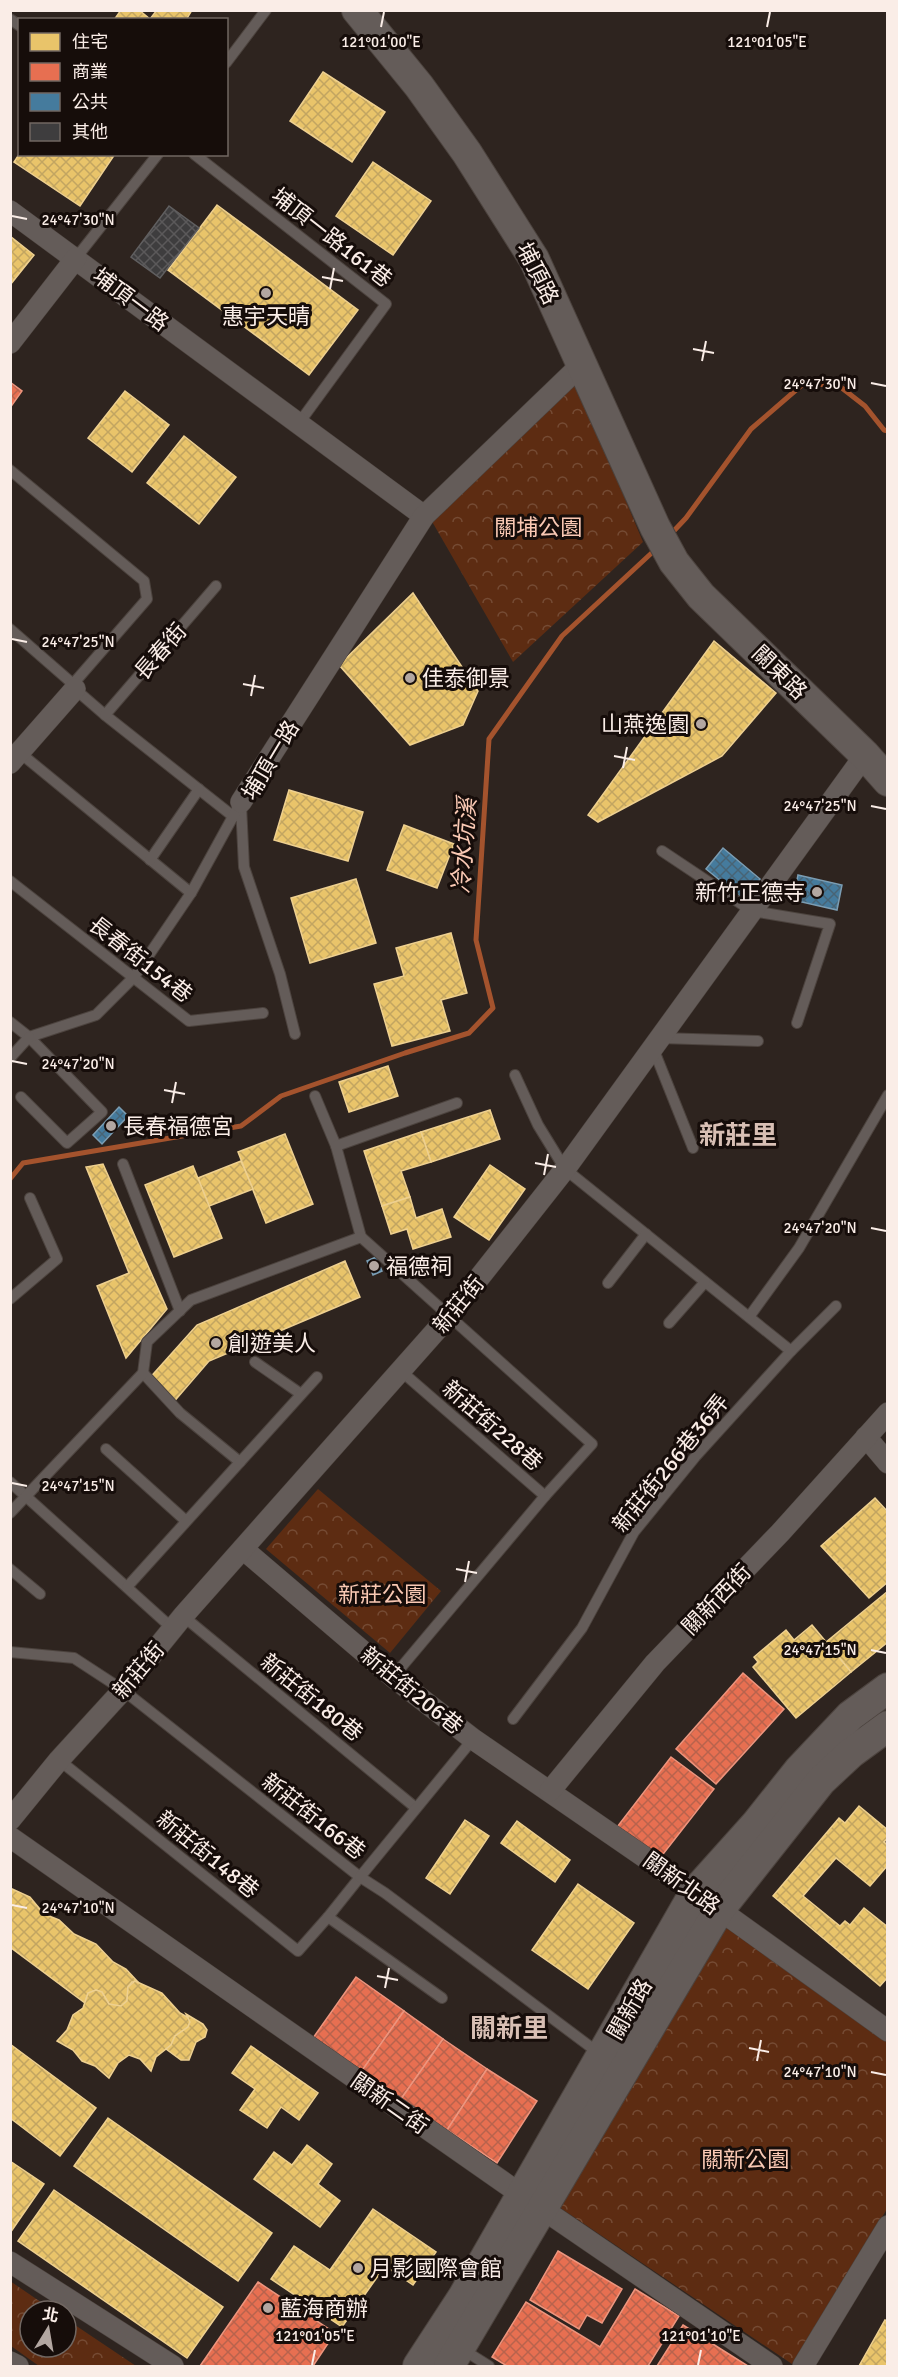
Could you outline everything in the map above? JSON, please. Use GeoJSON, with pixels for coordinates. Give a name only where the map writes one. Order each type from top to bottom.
{"type":"FeatureCollection","features":[{"type":"Feature","properties":{"kind":"street","name":"埔頂路"},"geometry":{"type":"LineString","coordinates":[[357,10],[419,86],[473,162],[534,259],[655,527],[674,562]]}},
{"type":"Feature","properties":{"kind":"street","name":"埔頂一路"},"geometry":{"type":"LineString","coordinates":[[10,211],[424,516]]}},
{"type":"Feature","properties":{"kind":"street"},"geometry":{"type":"LineString","coordinates":[[10,343],[76,258]]}},
{"type":"Feature","properties":{"kind":"street","name":"埔頂一路"},"geometry":{"type":"LineString","coordinates":[[237,809],[424,516],[582,365]]}},
{"type":"Feature","properties":{"kind":"street","name":"關東路"},"geometry":{"type":"LineString","coordinates":[[674,562],[701,596],[865,755],[888,781]]}},
{"type":"Feature","properties":{"kind":"street"},"geometry":{"type":"LineString","coordinates":[[15,758],[74,686]]}},
{"type":"Feature","properties":{"kind":"street","name":"新莊街"},"geometry":{"type":"LineString","coordinates":[[10,1820],[58,1760],[123,1690],[178,1622],[449,1316],[564,1169],[865,755]]}},
{"type":"Feature","properties":{"kind":"street","name":"關新西街"},"geometry":{"type":"LineString","coordinates":[[550,1791],[655,1663],[780,1533],[888,1413]]}},
{"type":"Feature","properties":{"kind":"street"},"geometry":{"type":"LineString","coordinates":[[866,1437],[888,1463]]}},
{"type":"Feature","properties":{"kind":"street","name":"新莊街206巷"},"geometry":{"type":"LineString","coordinates":[[243,1549],[393,1677],[473,1739]]}},
{"type":"Feature","properties":{"kind":"street","name":"關新路"},"geometry":{"type":"LineString","coordinates":[[455,2357],[533,2202],[602,2055],[707,1901],[821,1747],[850,1716],[888,1688]]}},
{"type":"Feature","properties":{"kind":"street","name":"關新路"},"geometry":{"type":"LineString","coordinates":[[418,2367],[463,2297],[533,2202],[707,1901],[821,1781],[851,1753],[888,1726]]}},
{"type":"Feature","properties":{"kind":"street","name":"關新北路"},"geometry":{"type":"LineString","coordinates":[[473,1739],[707,1901],[888,2031]]}},
{"type":"Feature","properties":{"kind":"street","name":"關新二街"},"geometry":{"type":"LineString","coordinates":[[10,1837],[772,2367]]}},
{"type":"Feature","properties":{"kind":"street"},"geometry":{"type":"LineString","coordinates":[[802,2367],[888,2226]]}},
{"type":"Feature","properties":{"kind":"street"},"geometry":{"type":"LineString","coordinates":[[10,2262],[173,2367]]}},
{"type":"Feature","properties":{"kind":"street"},"geometry":{"type":"LineString","coordinates":[[10,2362],[18,2367]]}},
{"type":"Feature","properties":{"kind":"lane"},"geometry":{"type":"LineString","coordinates":[[228,60],[266,10]]}},
{"type":"Feature","properties":{"kind":"lane"},"geometry":{"type":"LineString","coordinates":[[76,258],[156,156]]}},
{"type":"Feature","properties":{"kind":"lane","name":"埔頂一路161巷"},"geometry":{"type":"LineString","coordinates":[[197,156],[386,304],[299,423]]}},
{"type":"Feature","properties":{"kind":"lane"},"geometry":{"type":"LineString","coordinates":[[10,470],[144,581],[147,599],[74,686]]}},
{"type":"Feature","properties":{"kind":"lane","name":"長春街"},"geometry":{"type":"LineString","coordinates":[[105,715],[216,586]]}},
{"type":"Feature","properties":{"kind":"lane"},"geometry":{"type":"LineString","coordinates":[[10,629],[105,715],[199,789],[237,809],[191,893],[134,977],[96,1015],[29,1037],[10,1058]]}},
{"type":"Feature","properties":{"kind":"lane"},"geometry":{"type":"LineString","coordinates":[[15,758],[191,893]]}},
{"type":"Feature","properties":{"kind":"lane"},"geometry":{"type":"LineString","coordinates":[[150,860],[199,789]]}},
{"type":"Feature","properties":{"kind":"lane","name":"埔頂一路"},"geometry":{"type":"LineString","coordinates":[[237,809],[244,867],[280,974],[295,1034]]}},
{"type":"Feature","properties":{"kind":"lane"},"geometry":{"type":"LineString","coordinates":[[662,851],[752,911],[830,924],[797,1023]]}},
{"type":"Feature","properties":{"kind":"lane","name":"長春街154巷"},"geometry":{"type":"LineString","coordinates":[[10,881],[189,1021],[263,1013]]}},
{"type":"Feature","properties":{"kind":"lane"},"geometry":{"type":"LineString","coordinates":[[10,1022],[29,1037],[102,1112],[67,1143],[21,1096]]}},
{"type":"Feature","properties":{"kind":"lane"},"geometry":{"type":"LineString","coordinates":[[693,1148],[656,1043],[758,1041]]}},
{"type":"Feature","properties":{"kind":"lane"},"geometry":{"type":"LineString","coordinates":[[515,1075],[538,1125],[564,1169],[791,1350]]}},
{"type":"Feature","properties":{"kind":"lane"},"geometry":{"type":"LineString","coordinates":[[749,1317],[799,1248],[888,1095]]}},
{"type":"Feature","properties":{"kind":"lane"},"geometry":{"type":"LineString","coordinates":[[315,1096],[336,1146],[361,1237],[592,1444],[544,1496]]}},
{"type":"Feature","properties":{"kind":"lane"},"geometry":{"type":"LineString","coordinates":[[336,1146],[457,1103]]}},
{"type":"Feature","properties":{"kind":"lane"},"geometry":{"type":"LineString","coordinates":[[123,1164],[180,1311]]}},
{"type":"Feature","properties":{"kind":"lane"},"geometry":{"type":"LineString","coordinates":[[10,1299],[57,1258],[30,1198]]}},
{"type":"Feature","properties":{"kind":"lane"},"geometry":{"type":"LineString","coordinates":[[608,1283],[646,1234]]}},
{"type":"Feature","properties":{"kind":"lane"},"geometry":{"type":"LineString","coordinates":[[10,1513],[143,1372],[147,1342],[191,1300],[361,1237]]}},
{"type":"Feature","properties":{"kind":"lane"},"geometry":{"type":"LineString","coordinates":[[669,1323],[705,1282]]}},
{"type":"Feature","properties":{"kind":"lane","name":"新莊街266巷36弄"},"geometry":{"type":"LineString","coordinates":[[513,1719],[582,1628],[634,1532],[694,1457],[791,1350],[836,1306]]}},
{"type":"Feature","properties":{"kind":"lane"},"geometry":{"type":"LineString","coordinates":[[255,1362],[301,1394]]}},
{"type":"Feature","properties":{"kind":"lane","name":"新莊街228巷"},"geometry":{"type":"LineString","coordinates":[[393,1677],[544,1496],[401,1371]]}},
{"type":"Feature","properties":{"kind":"lane"},"geometry":{"type":"LineString","coordinates":[[143,1372],[180,1413],[240,1462]]}},
{"type":"Feature","properties":{"kind":"lane"},"geometry":{"type":"LineString","coordinates":[[127,1587],[317,1377]]}},
{"type":"Feature","properties":{"kind":"lane"},"geometry":{"type":"LineString","coordinates":[[106,1449],[186,1521]]}},
{"type":"Feature","properties":{"kind":"lane","name":"新莊街180巷"},"geometry":{"type":"LineString","coordinates":[[10,1482],[127,1587],[178,1622],[416,1808]]}},
{"type":"Feature","properties":{"kind":"lane"},"geometry":{"type":"LineString","coordinates":[[10,1569],[40,1594]]}},
{"type":"Feature","properties":{"kind":"lane","name":"新莊街166巷"},"geometry":{"type":"LineString","coordinates":[[10,1652],[74,1658],[123,1690],[360,1877],[328,1917]]}},
{"type":"Feature","properties":{"kind":"lane","name":"新莊街206巷"},"geometry":{"type":"LineString","coordinates":[[360,1877],[473,1739]]}},
{"type":"Feature","properties":{"kind":"lane","name":"新莊街148巷"},"geometry":{"type":"LineString","coordinates":[[58,1760],[298,1951],[328,1917]]}},
{"type":"Feature","properties":{"kind":"lane"},"geometry":{"type":"LineString","coordinates":[[360,1877],[395,1900],[602,2055]]}},
{"type":"Feature","properties":{"kind":"lane"},"geometry":{"type":"LineString","coordinates":[[328,1917],[442,1998]]}},
{"type":"Feature","properties":{"kind":"lane"},"geometry":{"type":"LineString","coordinates":[[455,2357],[489,2367]]}},
{"type":"Feature","properties":{"kind":"green space","name":"關埔公園"},"geometry":{"type":"Polygon","coordinates":[[[575,379],[643,542],[513,662],[430,518],[575,379]]]}},
{"type":"Feature","properties":{"kind":"green space","name":"新莊公園"},"geometry":{"type":"Polygon","coordinates":[[[318,1489],[441,1591],[390,1653],[266,1549],[318,1489]]]}},
{"type":"Feature","properties":{"kind":"green space","name":"關新公園"},"geometry":{"type":"Polygon","coordinates":[[[720,1919],[887,2025],[887,2209],[792,2364],[556,2205],[720,1919]]]}},
{"type":"Feature","properties":{"kind":"green space"},"geometry":{"type":"Polygon","coordinates":[[[10,2281],[36,2299],[18,2299],[18,2351],[11,2346],[10,2281]]]}},
{"type":"Feature","properties":{"kind":"green space"},"geometry":{"type":"Polygon","coordinates":[[[78,2327],[136,2366],[39,2366],[29,2359],[78,2359],[78,2327]]]}},
{"type":"Feature","properties":{"kind":"building: 住宅"},"geometry":{"type":"Polygon","coordinates":[[[121,10],[139,10],[149,18],[115,18],[121,10]]]}},
{"type":"Feature","properties":{"kind":"building: 住宅"},"geometry":{"type":"Polygon","coordinates":[[[157,10],[192,10],[187,18],[151,18],[157,10]]]}},
{"type":"Feature","properties":{"kind":"building: 住宅"},"geometry":{"type":"Polygon","coordinates":[[[323,72],[385,112],[352,162],[290,121],[323,72]]]}},
{"type":"Feature","properties":{"kind":"building: 住宅"},"geometry":{"type":"Polygon","coordinates":[[[18,156],[114,156],[80,206],[14,162],[18,156]]]}},
{"type":"Feature","properties":{"kind":"building: 住宅"},"geometry":{"type":"Polygon","coordinates":[[[373,162],[431,201],[393,255],[336,216],[373,162]]]}},
{"type":"Feature","properties":{"kind":"building: 住宅","name":"惠宇天晴"},"geometry":{"type":"Polygon","coordinates":[[[217,205],[358,310],[309,375],[168,270],[217,205]]]}},
{"type":"Feature","properties":{"kind":"building: 住宅"},"geometry":{"type":"Polygon","coordinates":[[[10,236],[34,255],[10,285],[10,236]]]}},
{"type":"Feature","properties":{"kind":"building: 住宅"},"geometry":{"type":"Polygon","coordinates":[[[125,391],[169,425],[132,472],[88,438],[125,391]]]}},
{"type":"Feature","properties":{"kind":"building: 住宅"},"geometry":{"type":"Polygon","coordinates":[[[184,436],[236,477],[199,524],[147,483],[184,436]]]}},
{"type":"Feature","properties":{"kind":"building: 住宅","name":"佳泰御景"},"geometry":{"type":"Polygon","coordinates":[[[413,593],[478,691],[463,725],[410,745],[339,665],[413,593]]]}},
{"type":"Feature","properties":{"kind":"building: 住宅","name":"山燕逸園"},"geometry":{"type":"Polygon","coordinates":[[[714,641],[776,693],[722,756],[598,822],[588,815],[714,641]]]}},
{"type":"Feature","properties":{"kind":"building: 住宅"},"geometry":{"type":"Polygon","coordinates":[[[289,790],[363,812],[348,861],[274,840],[289,790]]]}},
{"type":"Feature","properties":{"kind":"building: 住宅"},"geometry":{"type":"Polygon","coordinates":[[[404,825],[454,844],[437,888],[387,870],[404,825]]]}},
{"type":"Feature","properties":{"kind":"building: 住宅"},"geometry":{"type":"Polygon","coordinates":[[[356,879],[376,943],[310,963],[291,898],[356,879]]]}},
{"type":"Feature","properties":{"kind":"building: 住宅"},"geometry":{"type":"Polygon","coordinates":[[[451,933],[467,993],[441,1000],[450,1031],[392,1046],[374,984],[404,976],[396,948],[451,933]]]}},
{"type":"Feature","properties":{"kind":"building: 住宅"},"geometry":{"type":"Polygon","coordinates":[[[388,1066],[398,1096],[349,1112],[339,1082],[388,1066]]]}},
{"type":"Feature","properties":{"kind":"building: 住宅"},"geometry":{"type":"Polygon","coordinates":[[[490,1110],[500,1139],[431,1162],[421,1132],[490,1110]]]}},
{"type":"Feature","properties":{"kind":"building: 住宅"},"geometry":{"type":"Polygon","coordinates":[[[421,1132],[431,1162],[401,1171],[410,1197],[382,1206],[364,1151],[421,1132]]]}},
{"type":"Feature","properties":{"kind":"building: 住宅"},"geometry":{"type":"Polygon","coordinates":[[[285,1134],[313,1204],[266,1223],[238,1152],[285,1134]]]}},
{"type":"Feature","properties":{"kind":"building: 住宅"},"geometry":{"type":"Polygon","coordinates":[[[241,1161],[253,1189],[209,1206],[198,1178],[241,1161]]]}},
{"type":"Feature","properties":{"kind":"building: 住宅","name":"創遊美人"},"geometry":{"type":"Polygon","coordinates":[[[103,1164],[167,1309],[126,1358],[97,1286],[129,1273],[86,1167],[103,1164]]]}},
{"type":"Feature","properties":{"kind":"building: 住宅"},"geometry":{"type":"Polygon","coordinates":[[[490,1165],[525,1189],[489,1240],[454,1217],[490,1165]]]}},
{"type":"Feature","properties":{"kind":"building: 住宅"},"geometry":{"type":"Polygon","coordinates":[[[193,1166],[222,1238],[174,1257],[145,1185],[193,1166]]]}},
{"type":"Feature","properties":{"kind":"building: 住宅"},"geometry":{"type":"Polygon","coordinates":[[[410,1197],[416,1218],[442,1209],[451,1237],[413,1249],[407,1229],[391,1234],[382,1206],[410,1197]]]}},
{"type":"Feature","properties":{"kind":"building: 住宅","name":"創遊美人"},"geometry":{"type":"Polygon","coordinates":[[[345,1261],[360,1297],[209,1361],[172,1404],[147,1381],[197,1325],[345,1261]]]}},
{"type":"Feature","properties":{"kind":"building: 住宅"},"geometry":{"type":"Polygon","coordinates":[[[875,1498],[888,1512],[888,1582],[869,1598],[821,1546],[875,1498]]]}},
{"type":"Feature","properties":{"kind":"building: 住宅"},"geometry":{"type":"Polygon","coordinates":[[[888,1591],[888,1642],[851,1672],[826,1642],[888,1591]]]}},
{"type":"Feature","properties":{"kind":"building: 住宅"},"geometry":{"type":"Polygon","coordinates":[[[812,1625],[851,1672],[796,1718],[753,1667],[758,1662],[754,1657],[786,1630],[794,1640],[812,1625]]]}},
{"type":"Feature","properties":{"kind":"building: 住宅"},"geometry":{"type":"Polygon","coordinates":[[[859,1806],[888,1830],[888,1838],[884,1842],[888,1845],[888,1865],[870,1886],[836,1858],[803,1896],[840,1926],[845,1921],[850,1925],[864,1908],[888,1927],[888,1977],[880,1986],[773,1896],[839,1818],[845,1823],[859,1806]]]}},
{"type":"Feature","properties":{"kind":"building: 住宅"},"geometry":{"type":"Polygon","coordinates":[[[465,1820],[489,1836],[450,1894],[426,1878],[465,1820]]]}},
{"type":"Feature","properties":{"kind":"building: 住宅"},"geometry":{"type":"Polygon","coordinates":[[[517,1821],[570,1860],[555,1882],[501,1843],[517,1821]]]}},
{"type":"Feature","properties":{"kind":"building: 住宅"},"geometry":{"type":"Polygon","coordinates":[[[578,1884],[634,1923],[588,1989],[532,1950],[578,1884]]]}},
{"type":"Feature","properties":{"kind":"building: 住宅"},"geometry":{"type":"Polygon","coordinates":[[[10,1888],[30,1897],[44,1914],[59,1920],[74,1934],[96,1944],[113,1962],[126,1969],[138,1982],[132,1982],[128,1987],[127,2001],[115,2007],[109,2004],[102,1992],[96,1990],[88,1993],[85,2003],[10,1947],[10,1888]]]}},
{"type":"Feature","properties":{"kind":"building: 住宅"},"geometry":{"type":"Polygon","coordinates":[[[135,1981],[162,1993],[180,2013],[189,2018],[190,2022],[188,2027],[175,2036],[171,2045],[156,2057],[151,2071],[140,2059],[129,2055],[118,2063],[109,2078],[95,2066],[82,2061],[73,2050],[57,2041],[67,2030],[73,2015],[83,2008],[88,1993],[96,1990],[102,1992],[109,2004],[121,2006],[127,2001],[128,1987],[135,1981]]]}},
{"type":"Feature","properties":{"kind":"building: 住宅"},"geometry":{"type":"Polygon","coordinates":[[[186,2014],[203,2024],[207,2030],[205,2037],[196,2042],[189,2060],[181,2060],[166,2049],[171,2045],[175,2036],[188,2027],[190,2022],[186,2014]]]}},
{"type":"Feature","properties":{"kind":"building: 住宅"},"geometry":{"type":"Polygon","coordinates":[[[10,2044],[96,2108],[60,2156],[10,2118],[10,2044]]]}},
{"type":"Feature","properties":{"kind":"building: 住宅"},"geometry":{"type":"Polygon","coordinates":[[[251,2046],[318,2093],[299,2120],[281,2107],[267,2128],[240,2110],[255,2089],[232,2073],[251,2046]]]}},
{"type":"Feature","properties":{"kind":"building: 住宅"},"geometry":{"type":"Polygon","coordinates":[[[108,2118],[272,2233],[238,2281],[74,2166],[108,2118]]]}},
{"type":"Feature","properties":{"kind":"building: 住宅"},"geometry":{"type":"Polygon","coordinates":[[[307,2145],[332,2164],[318,2184],[340,2201],[320,2227],[254,2179],[274,2152],[292,2165],[307,2145]]]}},
{"type":"Feature","properties":{"kind":"building: 住宅"},"geometry":{"type":"Polygon","coordinates":[[[10,2161],[44,2184],[10,2233],[10,2161]]]}},
{"type":"Feature","properties":{"kind":"building: 住宅"},"geometry":{"type":"Polygon","coordinates":[[[54,2190],[223,2307],[187,2358],[18,2241],[54,2190]]]}},
{"type":"Feature","properties":{"kind":"building: 住宅","name":"月影國際會館"},"geometry":{"type":"Polygon","coordinates":[[[373,2209],[436,2252],[413,2285],[385,2266],[342,2327],[271,2279],[294,2246],[330,2270],[373,2209]]]}},
{"type":"Feature","properties":{"kind":"building: 住宅"},"geometry":{"type":"Polygon","coordinates":[[[885,2320],[888,2321],[888,2366],[859,2366],[885,2320]]]}},
{"type":"Feature","properties":{"kind":"building: 商業"},"geometry":{"type":"Polygon","coordinates":[[[10,382],[22,391],[10,408],[10,382]]]}},
{"type":"Feature","properties":{"kind":"building: 商業"},"geometry":{"type":"Polygon","coordinates":[[[743,1673],[784,1709],[716,1784],[676,1749],[743,1673]]]}},
{"type":"Feature","properties":{"kind":"building: 商業"},"geometry":{"type":"Polygon","coordinates":[[[671,1757],[714,1789],[660,1858],[614,1831],[671,1757]]]}},
{"type":"Feature","properties":{"kind":"building: 商業"},"geometry":{"type":"Polygon","coordinates":[[[356,1977],[404,2011],[361,2072],[313,2038],[356,1977]]]}},
{"type":"Feature","properties":{"kind":"building: 商業"},"geometry":{"type":"Polygon","coordinates":[[[404,2011],[443,2039],[401,2099],[361,2072],[404,2011]]]}},
{"type":"Feature","properties":{"kind":"building: 商業"},"geometry":{"type":"Polygon","coordinates":[[[443,2039],[487,2069],[447,2130],[401,2099],[443,2039]]]}},
{"type":"Feature","properties":{"kind":"building: 商業"},"geometry":{"type":"Polygon","coordinates":[[[487,2069],[537,2101],[497,2163],[447,2130],[487,2069]]]}},
{"type":"Feature","properties":{"kind":"building: 商業"},"geometry":{"type":"Polygon","coordinates":[[[558,2251],[622,2289],[602,2323],[587,2315],[579,2329],[530,2300],[558,2251]]]}},
{"type":"Feature","properties":{"kind":"building: 商業","name":"藍海商辦"},"geometry":{"type":"Polygon","coordinates":[[[258,2282],[335,2333],[313,2366],[200,2366],[258,2282]]]}},
{"type":"Feature","properties":{"kind":"building: 商業"},"geometry":{"type":"Polygon","coordinates":[[[635,2289],[679,2316],[648,2366],[507,2366],[492,2357],[526,2302],[600,2347],[635,2289]]]}},
{"type":"Feature","properties":{"kind":"building: 商業"},"geometry":{"type":"Polygon","coordinates":[[[683,2325],[716,2346],[748,2366],[657,2366],[683,2325]]]}},
{"type":"Feature","properties":{"kind":"building: 公共"},"geometry":{"type":"Polygon","coordinates":[[[723,848],[760,879],[743,899],[706,869],[723,848]]]}},
{"type":"Feature","properties":{"kind":"building: 公共","name":"新竹正德寺"},"geometry":{"type":"Polygon","coordinates":[[[798,875],[842,885],[837,910],[793,900],[798,875]]]}},
{"type":"Feature","properties":{"kind":"building: 公共","name":"長春福德宮"},"geometry":{"type":"Polygon","coordinates":[[[119,1107],[128,1116],[102,1144],[93,1135],[119,1107]]]}},
{"type":"Feature","properties":{"kind":"building: 公共","name":"福德祠"},"geometry":{"type":"Polygon","coordinates":[[[376,1257],[382,1271],[373,1275],[367,1261],[376,1257]]]}},
{"type":"Feature","properties":{"kind":"building: 其他"},"geometry":{"type":"Polygon","coordinates":[[[169,206],[199,228],[160,278],[131,257],[169,206]]]}},
{"type":"Feature","properties":{"kind":"building: 其他"},"geometry":{"type":"Polygon","coordinates":[[[371,1582],[381,1591],[373,1599],[364,1592],[371,1582]]]}},
{"type":"Feature","properties":{"kind":"waterway","name":"冷水坑溪"},"geometry":{"type":"LineString","coordinates":[[670,535],[686,518],[751,429],[803,384],[838,385],[865,406],[884,430],[888,431]]}},
{"type":"Feature","properties":{"kind":"waterway","name":"冷水坑溪"},"geometry":{"type":"LineString","coordinates":[[10,1179],[23,1163],[241,1126],[281,1096],[469,1033],[493,1008],[476,940],[489,739],[562,636],[657,548]]}},
{"type":"Feature","properties":{"kind":"place","name":"惠宇天晴"},"geometry":{"type":"Point","coordinates":[266,293]}},
{"type":"Feature","properties":{"kind":"place","name":"佳泰御景"},"geometry":{"type":"Point","coordinates":[410,678]}},
{"type":"Feature","properties":{"kind":"place","name":"山燕逸園"},"geometry":{"type":"Point","coordinates":[701,724]}},
{"type":"Feature","properties":{"kind":"place","name":"新竹正德寺"},"geometry":{"type":"Point","coordinates":[817,892]}},
{"type":"Feature","properties":{"kind":"place","name":"長春福德宮"},"geometry":{"type":"Point","coordinates":[111,1126]}},
{"type":"Feature","properties":{"kind":"place","name":"福德祠"},"geometry":{"type":"Point","coordinates":[374,1266]}},
{"type":"Feature","properties":{"kind":"place","name":"創遊美人"},"geometry":{"type":"Point","coordinates":[216,1343]}},
{"type":"Feature","properties":{"kind":"place","name":"月影國際會館"},"geometry":{"type":"Point","coordinates":[358,2268]}},
{"type":"Feature","properties":{"kind":"place","name":"藍海商辦"},"geometry":{"type":"Point","coordinates":[268,2308]}},
{"type":"Feature","properties":{"kind":"district","name":"新莊里"},"geometry":{"type":"Point","coordinates":[738,1135]}},
{"type":"Feature","properties":{"kind":"district","name":"關新里"},"geometry":{"type":"Point","coordinates":[509,2028]}}]}
